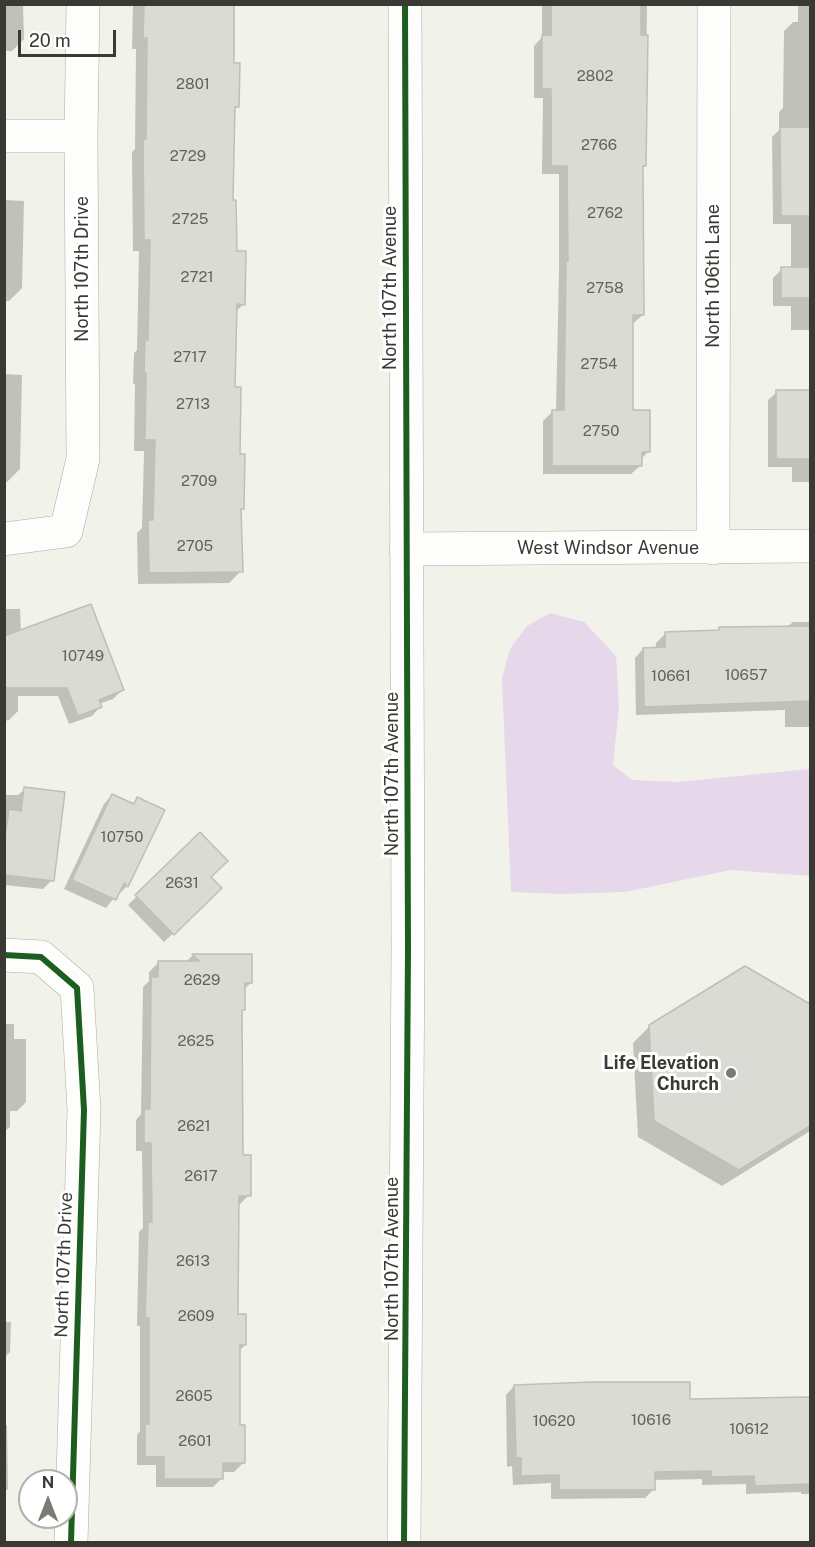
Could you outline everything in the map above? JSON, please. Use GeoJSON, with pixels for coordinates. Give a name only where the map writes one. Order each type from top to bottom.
{"type":"FeatureCollection","features":[{"type":"Feature","properties":{"kind":"street","name":"North 107th Drive"},"geometry":{"type":"LineString","coordinates":[[4,539],[66,531],[82,459],[83,4]]}},
{"type":"Feature","properties":{"kind":"street","name":"North 107th Avenue"},"geometry":{"type":"LineString","coordinates":[[404,1542],[408,996],[405,4]]}},
{"type":"Feature","properties":{"kind":"street","name":"North 106th Lane"},"geometry":{"type":"LineString","coordinates":[[713,548],[714,4]]}},
{"type":"Feature","properties":{"kind":"street"},"geometry":{"type":"LineString","coordinates":[[4,136],[81,136]]}},
{"type":"Feature","properties":{"kind":"street","name":"West Windsor Avenue"},"geometry":{"type":"LineString","coordinates":[[406,549],[810,546]]}},
{"type":"Feature","properties":{"kind":"street","name":"North 107th Drive"},"geometry":{"type":"LineString","coordinates":[[4,955],[41,957],[77,988],[84,1110],[71,1542]]}},
{"type":"Feature","properties":{"kind":"shaded area"},"geometry":{"type":"Polygon","coordinates":[[[550,613],[584,622],[616,656],[619,708],[613,765],[632,780],[678,782],[810,769],[810,876],[731,870],[625,892],[560,894],[511,892],[502,678],[510,649],[527,626],[550,613]]]}},
{"type":"Feature","properties":{"kind":"building"},"geometry":{"type":"Polygon","coordinates":[[[144,4],[234,4],[234,63],[240,63],[239,107],[235,107],[233,200],[236,200],[237,251],[246,251],[245,305],[237,304],[235,387],[241,387],[240,454],[245,454],[244,509],[241,509],[243,572],[149,573],[148,520],[153,520],[155,440],[145,440],[146,373],[144,373],[145,340],[148,340],[150,240],[144,240],[143,139],[146,139],[147,38],[143,38],[144,4]]]}},
{"type":"Feature","properties":{"kind":"building"},"geometry":{"type":"Polygon","coordinates":[[[551,4],[641,4],[641,35],[648,35],[646,166],[643,166],[644,315],[633,315],[633,410],[650,410],[650,452],[642,452],[642,466],[552,466],[552,410],[564,410],[566,261],[568,261],[567,166],[551,166],[551,89],[542,89],[542,35],[551,35],[551,4]]]}},
{"type":"Feature","properties":{"kind":"building"},"geometry":{"type":"Polygon","coordinates":[[[780,127],[810,127],[810,216],[781,216],[780,127]]]}},
{"type":"Feature","properties":{"kind":"building"},"geometry":{"type":"Polygon","coordinates":[[[781,267],[810,267],[810,298],[781,298],[781,267]]]}},
{"type":"Feature","properties":{"kind":"building"},"geometry":{"type":"Polygon","coordinates":[[[776,390],[810,390],[810,459],[776,459],[776,390]]]}},
{"type":"Feature","properties":{"kind":"building"},"geometry":{"type":"Polygon","coordinates":[[[91,604],[124,690],[99,700],[102,707],[78,716],[67,688],[4,688],[4,636],[91,604]]]}},
{"type":"Feature","properties":{"kind":"building"},"geometry":{"type":"Polygon","coordinates":[[[810,626],[810,701],[644,707],[643,648],[665,647],[665,632],[719,630],[719,627],[810,626]]]}},
{"type":"Feature","properties":{"kind":"building"},"geometry":{"type":"Polygon","coordinates":[[[24,787],[65,792],[54,881],[4,875],[4,845],[9,809],[21,811],[24,787]]]}},
{"type":"Feature","properties":{"kind":"building"},"geometry":{"type":"Polygon","coordinates":[[[112,794],[134,804],[137,797],[165,810],[128,887],[124,883],[116,900],[72,880],[112,794]]]}},
{"type":"Feature","properties":{"kind":"building"},"geometry":{"type":"Polygon","coordinates":[[[200,832],[228,861],[211,877],[222,888],[174,935],[135,895],[200,832]]]}},
{"type":"Feature","properties":{"kind":"building"},"geometry":{"type":"Polygon","coordinates":[[[192,954],[252,954],[252,983],[245,983],[245,1010],[242,1010],[243,1155],[251,1155],[251,1196],[239,1196],[238,1314],[246,1314],[246,1345],[240,1345],[240,1425],[245,1425],[245,1463],[223,1463],[223,1479],[164,1479],[164,1457],[145,1457],[145,1424],[149,1424],[149,1318],[145,1318],[148,1222],[152,1222],[151,1143],[144,1143],[144,1109],[150,1109],[151,977],[158,977],[158,961],[199,961],[192,954]]]}},
{"type":"Feature","properties":{"kind":"building","name":"Life Elevation Church"},"geometry":{"type":"Polygon","coordinates":[[[745,966],[810,1004],[810,1126],[739,1170],[654,1121],[649,1025],[745,966]]]}},
{"type":"Feature","properties":{"kind":"building"},"geometry":{"type":"Polygon","coordinates":[[[690,1382],[690,1399],[810,1397],[810,1484],[755,1486],[754,1476],[711,1477],[711,1471],[655,1472],[655,1490],[559,1490],[559,1475],[521,1476],[521,1458],[516,1458],[514,1385],[690,1382]]]}},
{"type":"Feature","properties":{"kind":"cycle path"},"geometry":{"type":"LineString","coordinates":[[404,1542],[408,949],[405,4]]}},
{"type":"Feature","properties":{"kind":"cycle path"},"geometry":{"type":"LineString","coordinates":[[4,955],[41,957],[77,988],[84,1110],[71,1542]]}},
{"type":"Feature","properties":{"kind":"place","name":"Life Elevation Church"},"geometry":{"type":"Point","coordinates":[731,1073]}}]}
